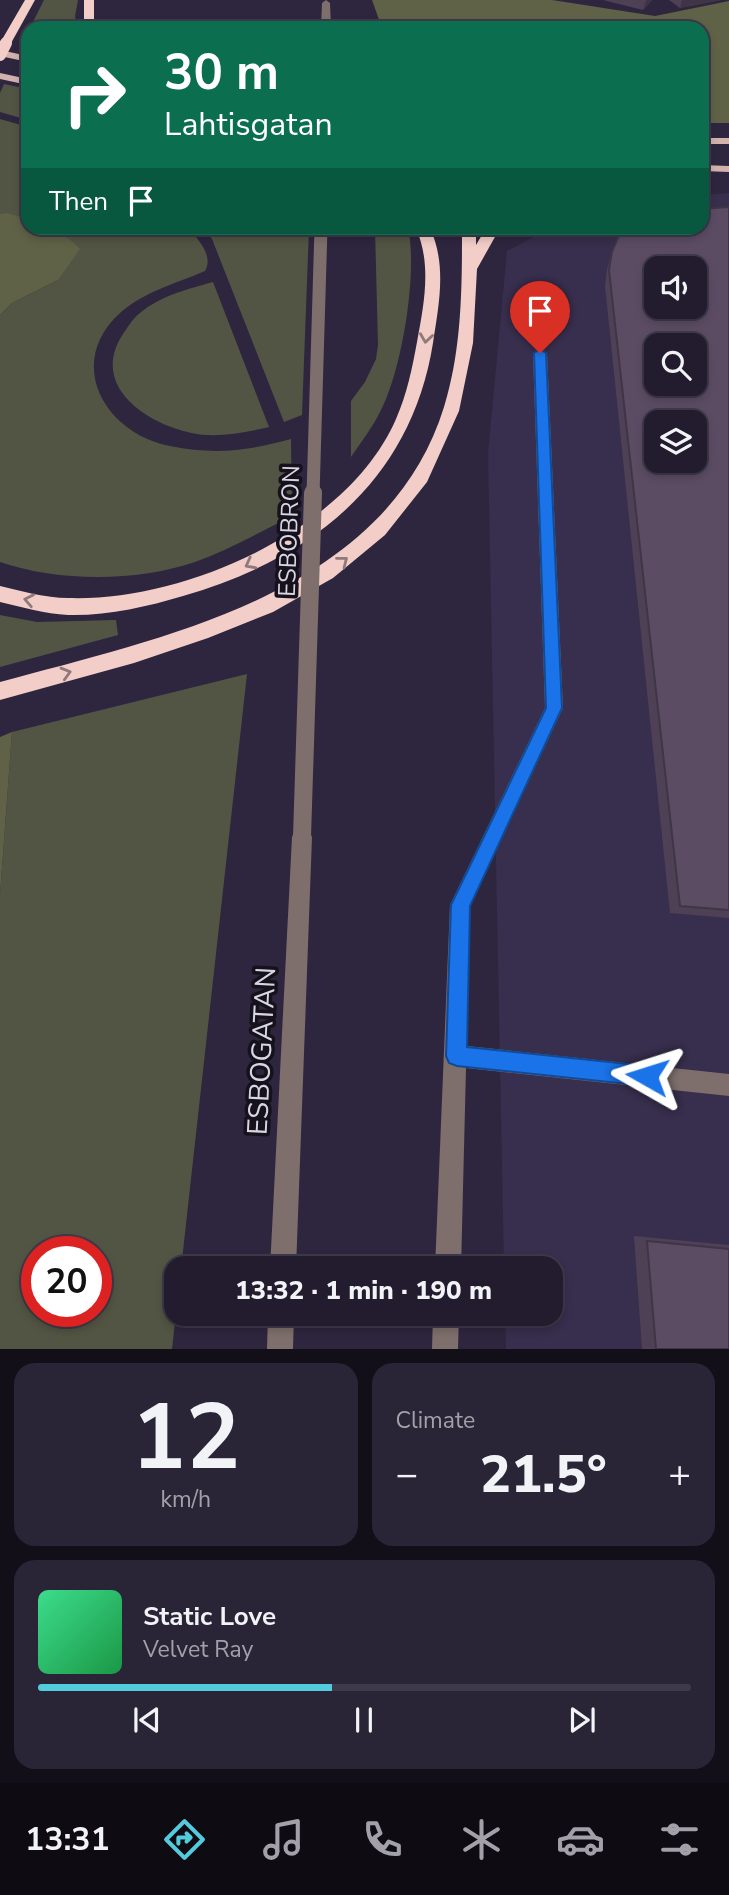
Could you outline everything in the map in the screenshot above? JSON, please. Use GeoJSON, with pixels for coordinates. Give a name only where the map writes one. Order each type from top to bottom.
{"type":"FeatureCollection","features":[{"type":"Feature","properties":{"kind":"highway"},"geometry":{"type":"LineString","coordinates":[[2,50],[30,0]]}},
{"type":"Feature","properties":{"kind":"highway"},"geometry":{"type":"LineString","coordinates":[[89,0],[89,21]]}},
{"type":"Feature","properties":{"kind":"highway"},"geometry":{"type":"LineString","coordinates":[[0,594],[59,606],[119,604],[156,596],[237,571],[287,545],[325,520],[385,454],[406,415],[419,380],[427,334],[433,270],[427,235]]}},
{"type":"Feature","properties":{"kind":"highway"},"geometry":{"type":"LineString","coordinates":[[0,691],[174,642],[243,617],[325,575],[370,540],[408,498],[438,444],[451,411],[463,360],[470,268],[469,235]]}},
{"type":"Feature","properties":{"kind":"highway"},"geometry":{"type":"LineString","coordinates":[[470,268],[489,235]]}},
{"type":"Feature","properties":{"kind":"main road"},"geometry":{"type":"LineString","coordinates":[[2,50],[21,57]]}},
{"type":"Feature","properties":{"kind":"main road"},"geometry":{"type":"LineString","coordinates":[[0,76],[21,80]]}},
{"type":"Feature","properties":{"kind":"main road"},"geometry":{"type":"LineString","coordinates":[[709,141],[729,141]]}},
{"type":"Feature","properties":{"kind":"main road"},"geometry":{"type":"LineString","coordinates":[[709,168],[729,169]]}},
{"type":"Feature","properties":{"kind":"street"},"geometry":{"type":"LineString","coordinates":[[326,3],[326,21]]}},
{"type":"Feature","properties":{"kind":"street","name":"ESBOBRON"},"geometry":{"type":"LineString","coordinates":[[302,837],[321,235]]}},
{"type":"Feature","properties":{"kind":"street"},"geometry":{"type":"LineString","coordinates":[[449,1256],[460,905],[554,708],[540,353]]}},
{"type":"Feature","properties":{"kind":"street","name":"ESBOGATAN"},"geometry":{"type":"LineString","coordinates":[[284,1256],[302,837]]}},
{"type":"Feature","properties":{"kind":"street"},"geometry":{"type":"LineString","coordinates":[[457,1056],[729,1085]]}},
{"type":"Feature","properties":{"kind":"street"},"geometry":{"type":"LineString","coordinates":[[280,1349],[281,1326]]}},
{"type":"Feature","properties":{"kind":"street"},"geometry":{"type":"LineString","coordinates":[[445,1349],[446,1326]]}},
{"type":"Feature","properties":{"kind":"shaded area"},"geometry":{"type":"Polygon","coordinates":[[[729,193],[729,1349],[506,1349],[505,1326],[563,1326],[563,1256],[504,1256],[488,453],[507,251],[538,235],[709,235],[709,194],[729,193]]]}},
{"type":"Feature","properties":{"kind":"green space"},"geometry":{"type":"Polygon","coordinates":[[[44,0],[78,0],[76,21],[34,21],[44,0]]]}},
{"type":"Feature","properties":{"kind":"green space"},"geometry":{"type":"Polygon","coordinates":[[[372,0],[552,0],[655,16],[729,1],[729,123],[709,123],[709,21],[380,21],[372,0]]]}},
{"type":"Feature","properties":{"kind":"green space"},"geometry":{"type":"Polygon","coordinates":[[[4,84],[21,88],[21,118],[0,112],[0,93],[4,84]]]}},
{"type":"Feature","properties":{"kind":"green space"},"geometry":{"type":"Polygon","coordinates":[[[0,119],[21,125],[21,218],[0,214],[0,119]]]}},
{"type":"Feature","properties":{"kind":"green space"},"geometry":{"type":"Polygon","coordinates":[[[0,214],[21,217],[21,235],[63,235],[80,249],[58,280],[12,303],[0,315],[0,214]]]}},
{"type":"Feature","properties":{"kind":"green space"},"geometry":{"type":"Polygon","coordinates":[[[63,235],[194,235],[204,248],[208,260],[205,271],[130,305],[103,333],[95,354],[94,374],[100,394],[111,412],[127,427],[147,439],[170,446],[231,450],[291,439],[292,516],[208,557],[172,569],[148,573],[72,576],[23,569],[0,562],[0,315],[12,303],[58,280],[63,235]]]}},
{"type":"Feature","properties":{"kind":"green space"},"geometry":{"type":"Polygon","coordinates":[[[209,235],[309,235],[302,415],[284,422],[209,235]]]}},
{"type":"Feature","properties":{"kind":"green space"},"geometry":{"type":"Polygon","coordinates":[[[375,235],[409,235],[409,295],[395,372],[374,424],[351,457],[351,401],[365,382],[376,359],[375,235]]]}},
{"type":"Feature","properties":{"kind":"green space"},"geometry":{"type":"Polygon","coordinates":[[[213,282],[269,427],[214,435],[187,432],[148,416],[132,404],[120,390],[113,373],[114,354],[123,334],[137,315],[165,298],[213,282]]]}},
{"type":"Feature","properties":{"kind":"green space"},"geometry":{"type":"Polygon","coordinates":[[[0,615],[37,622],[116,620],[118,635],[0,667],[0,615]]]}},
{"type":"Feature","properties":{"kind":"green space"},"geometry":{"type":"Polygon","coordinates":[[[247,674],[182,1256],[164,1256],[164,1326],[175,1326],[172,1349],[0,1349],[0,895],[12,732],[247,674]]]}},
{"type":"Feature","properties":{"kind":"green space"},"geometry":{"type":"Polygon","coordinates":[[[12,732],[0,895],[0,737],[12,732]]]}},
{"type":"Feature","properties":{"kind":"building"},"geometry":{"type":"Polygon","coordinates":[[[729,207],[729,910],[680,906],[609,270],[619,235],[709,235],[709,208],[729,207]]]}},
{"type":"Feature","properties":{"kind":"building"},"geometry":{"type":"Polygon","coordinates":[[[647,1241],[729,1249],[729,1349],[656,1349],[647,1241]]]}},
{"type":"Feature","properties":{"kind":"route"},"geometry":{"type":"LineString","coordinates":[[540,353],[554,708],[460,905],[457,1056],[647,1076]]}}]}
